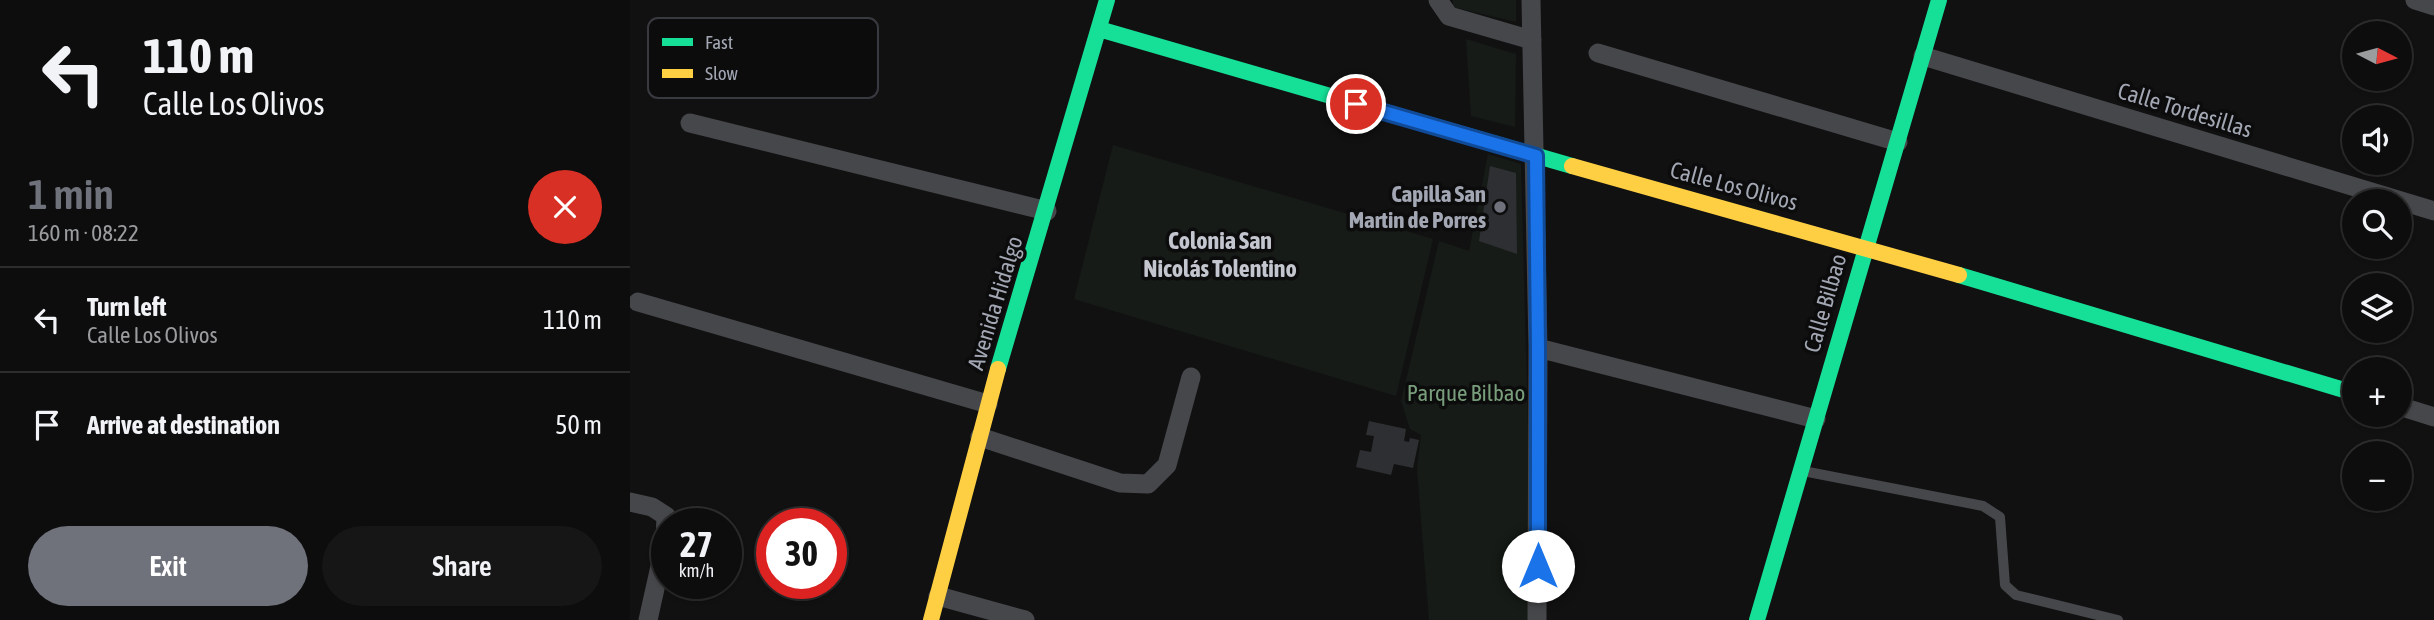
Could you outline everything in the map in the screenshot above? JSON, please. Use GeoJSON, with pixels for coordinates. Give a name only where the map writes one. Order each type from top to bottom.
{"type":"FeatureCollection","features":[{"type":"Feature","properties":{"kind":"street","name":"Avenida Hidalgo"},"geometry":{"type":"LineString","coordinates":[[931,620],[988,404],[1107,0]]}},
{"type":"Feature","properties":{"kind":"street"},"geometry":{"type":"LineString","coordinates":[[1438,0],[1449,16],[1532,40]]}},
{"type":"Feature","properties":{"kind":"street"},"geometry":{"type":"LineString","coordinates":[[1531,0],[1536,156],[1538,620]]}},
{"type":"Feature","properties":{"kind":"street","name":"Calle Bilbao"},"geometry":{"type":"LineString","coordinates":[[1757,620],[1923,57],[1937,0]]}},
{"type":"Feature","properties":{"kind":"street"},"geometry":{"type":"LineString","coordinates":[[2415,0],[2434,6]]}},
{"type":"Feature","properties":{"kind":"street","name":"Calle Los Olivos"},"geometry":{"type":"LineString","coordinates":[[1099,29],[1536,156],[1867,248],[2342,389]]}},
{"type":"Feature","properties":{"kind":"street"},"geometry":{"type":"LineString","coordinates":[[1598,53],[1898,142]]}},
{"type":"Feature","properties":{"kind":"street","name":"Calle Tordesillas"},"geometry":{"type":"LineString","coordinates":[[1923,57],[2434,211]]}},
{"type":"Feature","properties":{"kind":"street"},"geometry":{"type":"LineString","coordinates":[[690,123],[1047,211]]}},
{"type":"Feature","properties":{"kind":"street"},"geometry":{"type":"LineString","coordinates":[[638,302],[988,404]]}},
{"type":"Feature","properties":{"kind":"street"},"geometry":{"type":"LineString","coordinates":[[1538,348],[1816,419]]}},
{"type":"Feature","properties":{"kind":"street"},"geometry":{"type":"LineString","coordinates":[[980,437],[1120,482],[1148,484],[1167,465],[1191,377]]}},
{"type":"Feature","properties":{"kind":"street"},"geometry":{"type":"LineString","coordinates":[[2412,410],[2434,417]]}},
{"type":"Feature","properties":{"kind":"street"},"geometry":{"type":"LineString","coordinates":[[630,502],[652,507],[666,516],[665,544],[648,620]]}},
{"type":"Feature","properties":{"kind":"street"},"geometry":{"type":"LineString","coordinates":[[938,596],[1025,620]]}},
{"type":"Feature","properties":{"kind":"lane"},"geometry":{"type":"LineString","coordinates":[[1801,471],[1983,506],[2000,517],[2005,586],[2016,595],[2118,620]]}},
{"type":"Feature","properties":{"kind":"green space"},"geometry":{"type":"Polygon","coordinates":[[[1453,0],[1516,0],[1516,22],[1453,7],[1453,0]]]}},
{"type":"Feature","properties":{"kind":"green space"},"geometry":{"type":"Polygon","coordinates":[[[1466,39],[1516,54],[1515,127],[1471,116],[1466,39]]]}},
{"type":"Feature","properties":{"kind":"green space"},"geometry":{"type":"Polygon","coordinates":[[[1113,145],[1433,239],[1396,396],[1074,299],[1113,145]]]}},
{"type":"Feature","properties":{"kind":"green space","name":"Parque Bilbao"},"geometry":{"type":"Polygon","coordinates":[[[1488,154],[1521,164],[1533,620],[1429,620],[1417,469],[1421,435],[1410,429],[1401,401],[1439,241],[1469,251],[1488,154]]]}},
{"type":"Feature","properties":{"kind":"building","name":"Capilla San Martin de Porres"},"geometry":{"type":"Polygon","coordinates":[[[1490,166],[1516,173],[1517,254],[1479,241],[1490,166]]]}},
{"type":"Feature","properties":{"kind":"building"},"geometry":{"type":"Polygon","coordinates":[[[1369,421],[1406,429],[1404,441],[1409,442],[1410,438],[1419,440],[1413,468],[1394,464],[1391,475],[1356,467],[1360,450],[1371,452],[1374,436],[1366,435],[1369,421]]]}},
{"type":"Feature","properties":{"kind":"traffic: fast"},"geometry":{"type":"LineString","coordinates":[[998,369],[1107,0]]}},
{"type":"Feature","properties":{"kind":"traffic: fast"},"geometry":{"type":"LineString","coordinates":[[1757,620],[1939,0]]}},
{"type":"Feature","properties":{"kind":"traffic: fast"},"geometry":{"type":"LineString","coordinates":[[1099,29],[1572,166]]}},
{"type":"Feature","properties":{"kind":"traffic: fast"},"geometry":{"type":"LineString","coordinates":[[1959,275],[2342,389]]}},
{"type":"Feature","properties":{"kind":"traffic: slow"},"geometry":{"type":"LineString","coordinates":[[1572,166],[1959,275]]}},
{"type":"Feature","properties":{"kind":"traffic: slow"},"geometry":{"type":"LineString","coordinates":[[931,620],[998,369]]}},
{"type":"Feature","properties":{"kind":"place","name":"Capilla San Martin de Porres"},"geometry":{"type":"Point","coordinates":[1500,207]}},
{"type":"Feature","properties":{"kind":"district","name":"Colonia San Nicolás Tolentino"},"geometry":{"type":"Point","coordinates":[1220,255]}},
{"type":"Feature","properties":{"kind":"route"},"geometry":{"type":"LineString","coordinates":[[1356,104],[1536,156],[1538,566]]}}]}
